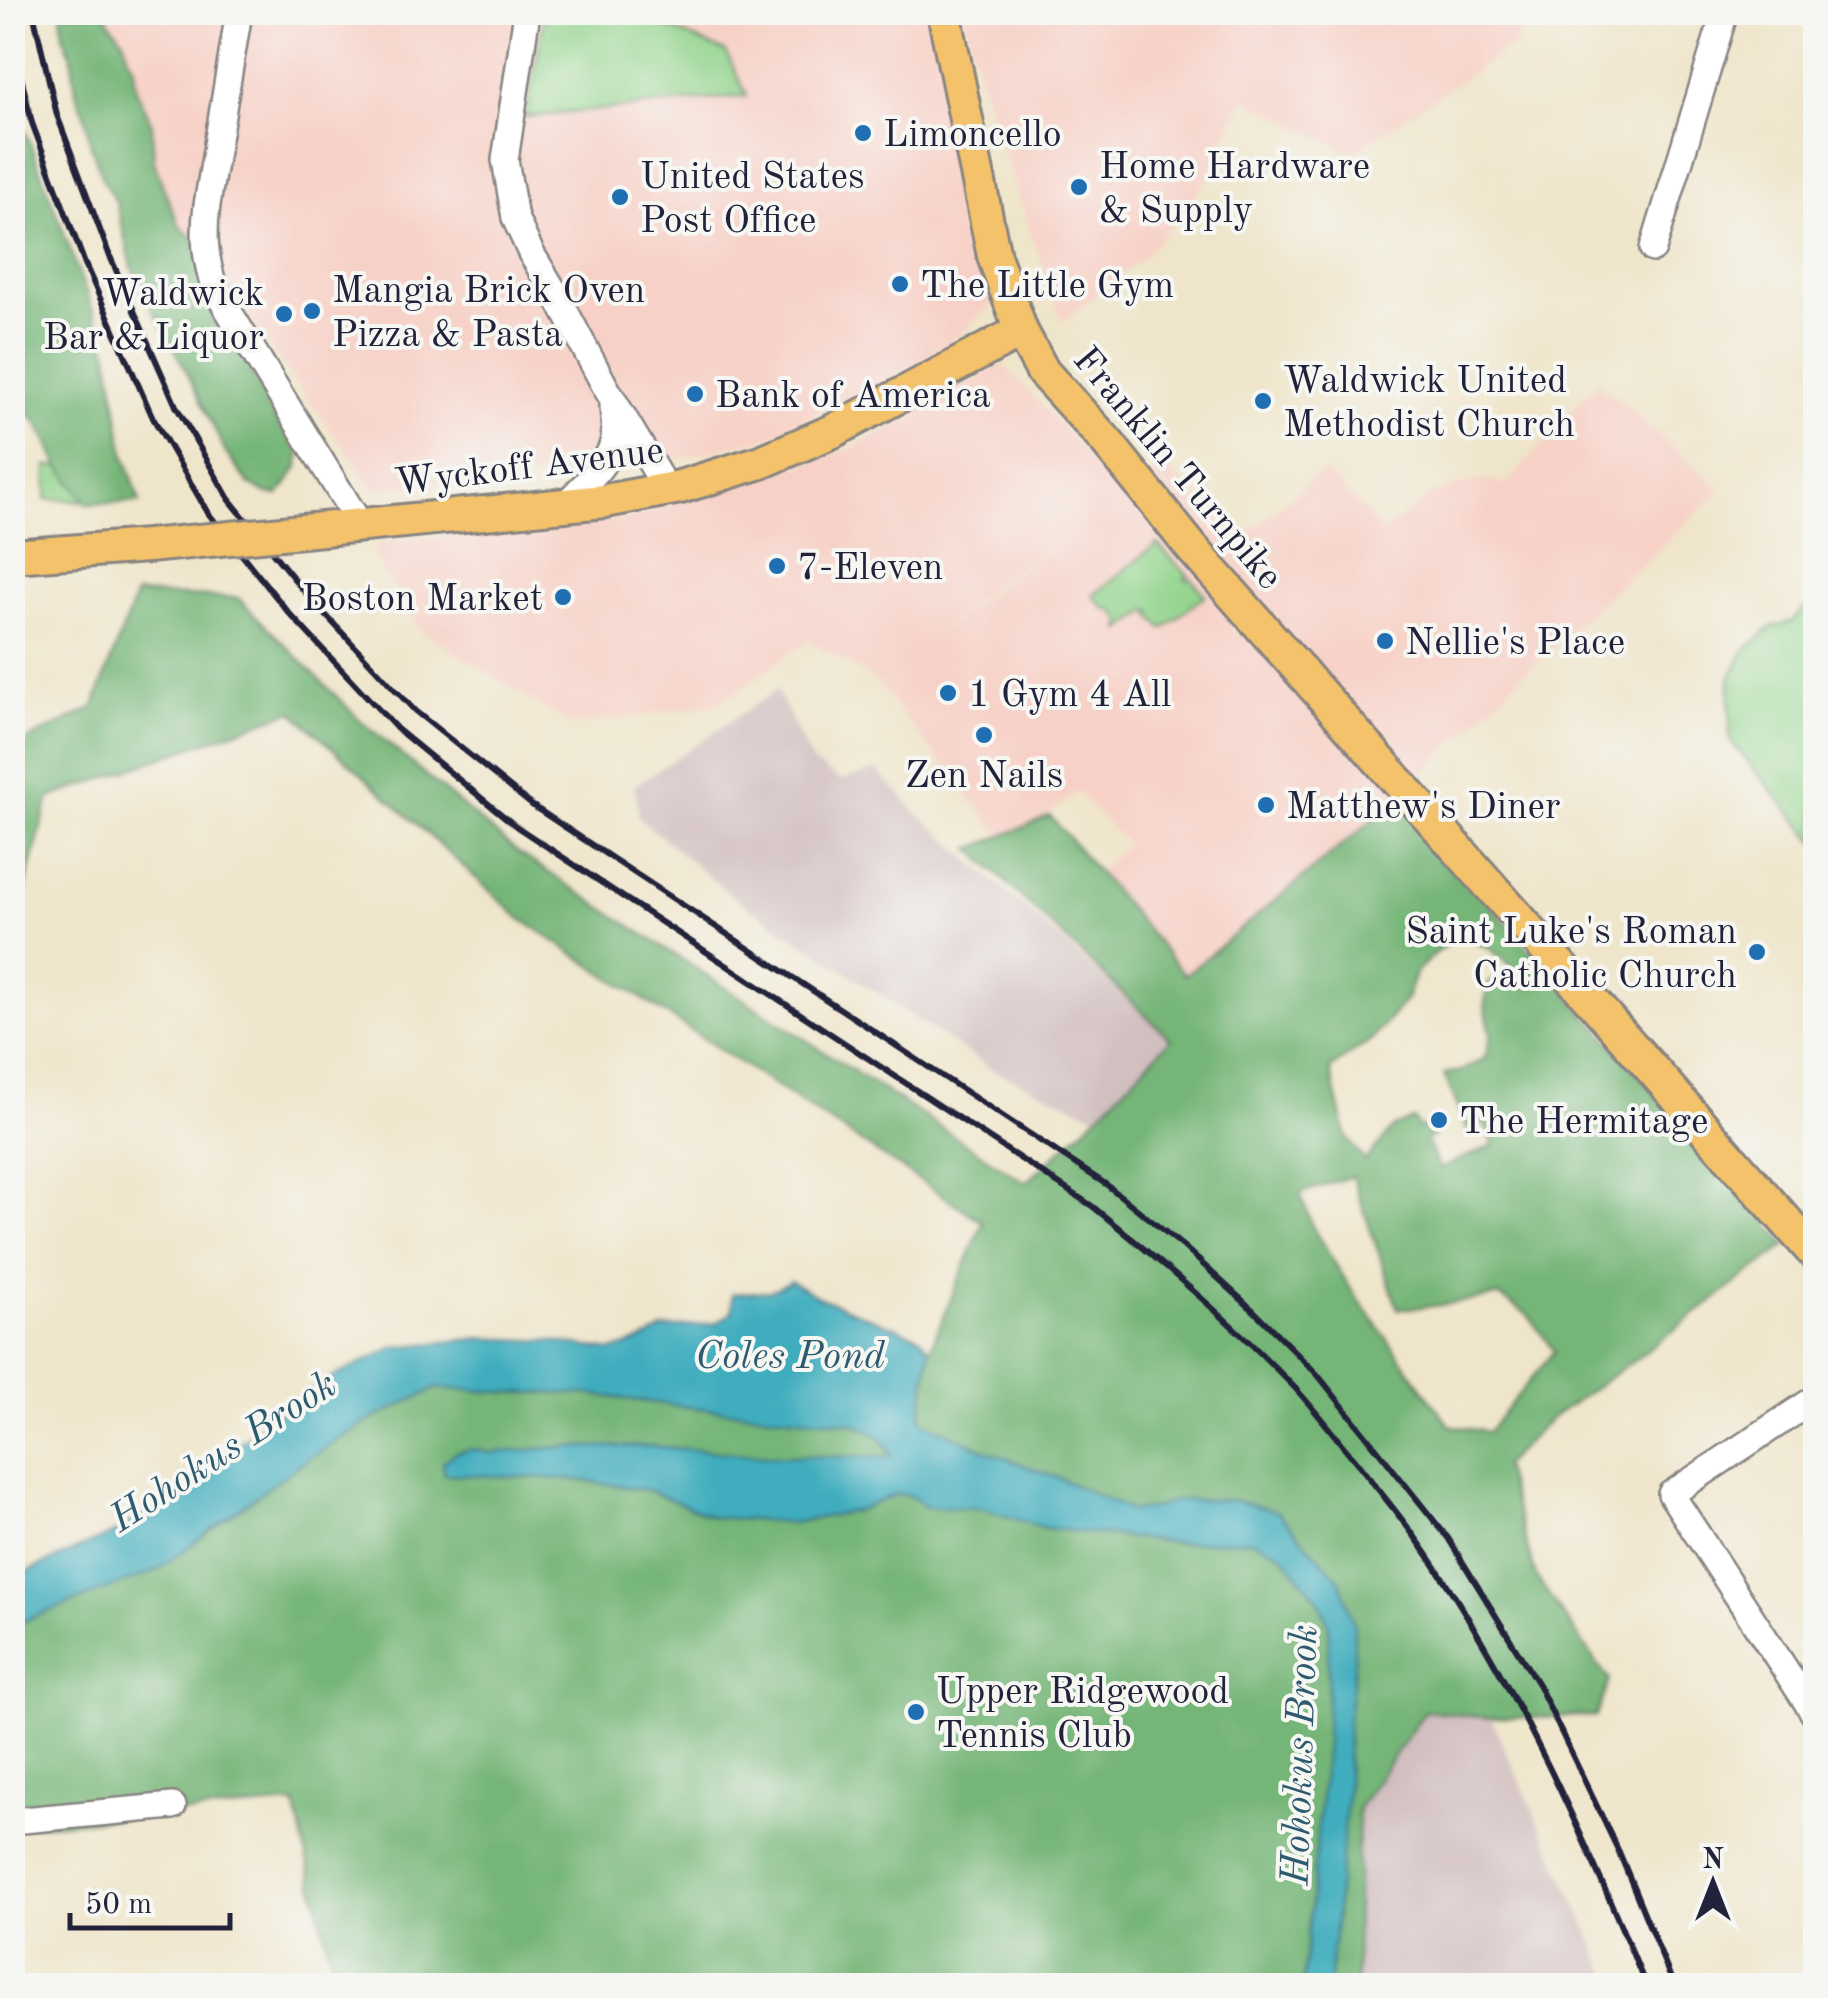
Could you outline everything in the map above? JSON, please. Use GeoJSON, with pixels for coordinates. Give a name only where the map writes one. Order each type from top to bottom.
{"type":"FeatureCollection","features":[{"type":"Feature","properties":{"kind":"main road","name":"Franklin Turnpike"},"geometry":{"type":"LineString","coordinates":[[944,12],[994,256],[1008,300],[1043,372],[1106,441],[1191,547],[1816,1255]]}},
{"type":"Feature","properties":{"kind":"main road","name":"Wyckoff Avenue"},"geometry":{"type":"LineString","coordinates":[[12,556],[361,526],[605,501],[668,490],[790,450],[833,431],[1021,330]]}},
{"type":"Feature","properties":{"kind":"street"},"geometry":{"type":"LineString","coordinates":[[239,12],[207,205],[207,264],[215,289],[361,526]]}},
{"type":"Feature","properties":{"kind":"street"},"geometry":{"type":"LineString","coordinates":[[527,12],[505,160],[515,218],[612,399],[668,490]]}},
{"type":"Feature","properties":{"kind":"street"},"geometry":{"type":"LineString","coordinates":[[1653,249],[1725,12]]}},
{"type":"Feature","properties":{"kind":"street"},"geometry":{"type":"LineString","coordinates":[[565,505],[610,450],[614,437],[612,399]]}},
{"type":"Feature","properties":{"kind":"street"},"geometry":{"type":"LineString","coordinates":[[1815,1716],[1671,1494],[1816,1398]]}},
{"type":"Feature","properties":{"kind":"street"},"geometry":{"type":"LineString","coordinates":[[12,1821],[174,1806]]}},
{"type":"Feature","properties":{"kind":"shaded area"},"geometry":{"type":"Polygon","coordinates":[[[963,12],[1524,13],[1516,44],[1351,153],[1244,98],[1207,180],[1147,254],[1062,322],[991,118],[963,12]]]}},
{"type":"Feature","properties":{"kind":"shaded area"},"geometry":{"type":"Polygon","coordinates":[[[90,13],[937,13],[996,301],[943,351],[764,439],[622,471],[374,488],[180,227],[90,13]]]}},
{"type":"Feature","properties":{"kind":"shaded area"},"geometry":{"type":"Polygon","coordinates":[[[1002,363],[1122,491],[1167,466],[1238,541],[1324,470],[1384,532],[1429,495],[1478,480],[1507,483],[1598,382],[1722,490],[1516,681],[1398,799],[1185,975],[1097,872],[1127,844],[1078,792],[1008,845],[876,681],[809,640],[719,704],[572,725],[419,630],[373,555],[376,543],[628,518],[852,448],[1002,363]],[[1070,532],[991,588],[918,648],[1070,532]]]}},
{"type":"Feature","properties":{"kind":"shaded area"},"geometry":{"type":"Polygon","coordinates":[[[777,690],[812,762],[841,780],[877,770],[915,811],[1172,1039],[1097,1116],[993,1070],[732,896],[639,818],[634,786],[777,690]]]}},
{"type":"Feature","properties":{"kind":"shaded area"},"geometry":{"type":"Polygon","coordinates":[[[1425,1710],[1491,1718],[1613,1985],[1356,1986],[1358,1808],[1425,1710]]]}},
{"type":"Feature","properties":{"kind":"green space"},"geometry":{"type":"Polygon","coordinates":[[[61,13],[106,13],[124,40],[134,67],[136,89],[152,124],[154,162],[180,227],[198,241],[247,367],[277,423],[295,438],[300,448],[299,466],[279,495],[267,494],[249,484],[226,453],[143,293],[132,267],[116,202],[91,146],[76,93],[71,55],[63,36],[61,13]]]}},
{"type":"Feature","properties":{"kind":"green space"},"geometry":{"type":"Polygon","coordinates":[[[545,13],[632,13],[726,52],[747,96],[526,117],[545,13]]]}},
{"type":"Feature","properties":{"kind":"green space"},"geometry":{"type":"Polygon","coordinates":[[[13,102],[108,351],[124,453],[140,502],[87,504],[59,466],[38,423],[21,407],[13,407],[13,102]]]}},
{"type":"Feature","properties":{"kind":"green space"},"geometry":{"type":"Polygon","coordinates":[[[47,466],[92,468],[91,501],[46,499],[47,466]]]}},
{"type":"Feature","properties":{"kind":"green space"},"geometry":{"type":"Polygon","coordinates":[[[1157,544],[1205,595],[1164,628],[1150,609],[1121,630],[1122,620],[1093,595],[1157,544]]]}},
{"type":"Feature","properties":{"kind":"green space"},"geometry":{"type":"Polygon","coordinates":[[[136,594],[238,598],[360,720],[517,852],[1026,1183],[1171,1039],[971,849],[1050,816],[1185,975],[1398,799],[1787,1245],[1551,1418],[1503,1466],[1536,1577],[1609,1680],[1596,1716],[1492,1718],[1425,1711],[1358,1808],[1356,1985],[336,1985],[295,1804],[13,1827],[13,1625],[156,1570],[297,1466],[372,1419],[437,1388],[589,1394],[853,1423],[881,1439],[891,1455],[766,1456],[652,1446],[490,1453],[474,1449],[467,1474],[571,1479],[648,1490],[713,1517],[859,1510],[897,1494],[911,1496],[930,1349],[983,1222],[521,919],[292,711],[49,798],[13,936],[13,795],[27,740],[93,708],[136,594]],[[1459,935],[1415,974],[1406,999],[1373,1038],[1330,1069],[1347,1138],[1365,1161],[1394,1127],[1414,1119],[1419,1129],[1433,1123],[1437,1134],[1426,1139],[1439,1169],[1494,1145],[1484,1122],[1467,1129],[1444,1074],[1461,1071],[1485,1058],[1491,1035],[1485,1005],[1487,985],[1503,972],[1520,972],[1487,947],[1459,935]],[[1352,1176],[1300,1193],[1314,1230],[1349,1286],[1449,1425],[1488,1432],[1554,1351],[1528,1315],[1499,1296],[1398,1309],[1352,1176]]]}},
{"type":"Feature","properties":{"kind":"green space"},"geometry":{"type":"Polygon","coordinates":[[[1803,609],[1815,611],[1815,841],[1730,741],[1730,678],[1744,651],[1772,627],[1793,621],[1803,609]]]}},
{"type":"Feature","properties":{"kind":"water","name":"Coles Pond"},"geometry":{"type":"Polygon","coordinates":[[[791,1281],[818,1297],[918,1336],[930,1349],[921,1420],[1132,1511],[1177,1500],[1232,1500],[1277,1511],[1340,1580],[1354,1625],[1354,1669],[1348,1718],[1347,1800],[1329,1985],[1303,1985],[1326,1742],[1329,1625],[1319,1601],[1282,1554],[1253,1540],[1177,1543],[1045,1528],[980,1508],[926,1507],[911,1496],[897,1494],[859,1510],[793,1523],[713,1517],[648,1490],[571,1479],[445,1474],[442,1462],[457,1452],[474,1449],[490,1453],[561,1447],[652,1446],[766,1456],[891,1455],[881,1439],[853,1423],[589,1394],[437,1388],[372,1419],[297,1466],[156,1571],[13,1625],[13,1574],[26,1572],[119,1531],[319,1384],[395,1347],[482,1338],[554,1341],[612,1351],[662,1329],[716,1323],[732,1312],[732,1294],[770,1291],[791,1281]]]}},
{"type":"Feature","properties":{"kind":"railway"},"geometry":{"type":"LineString","coordinates":[[33,12],[57,115],[109,254],[176,406],[229,499],[308,596],[415,711],[533,806],[1107,1185],[1184,1247],[1317,1374],[1448,1538],[1539,1686],[1619,1852],[1674,1986]]}},
{"type":"Feature","properties":{"kind":"railway"},"geometry":{"type":"LineString","coordinates":[[12,39],[32,123],[85,264],[153,418],[208,513],[289,613],[397,729],[517,827],[1092,1206],[1196,1294],[1295,1388],[1427,1554],[1491,1657],[1547,1764],[1646,1986]]}},
{"type":"Feature","properties":{"kind":"place","name":"Limoncello"},"geometry":{"type":"Point","coordinates":[863,133]}},
{"type":"Feature","properties":{"kind":"place","name":"Home Hardware & Supply"},"geometry":{"type":"Point","coordinates":[1079,187]}},
{"type":"Feature","properties":{"kind":"place","name":"United States Post Office"},"geometry":{"type":"Point","coordinates":[620,197]}},
{"type":"Feature","properties":{"kind":"place","name":"The Little Gym"},"geometry":{"type":"Point","coordinates":[900,284]}},
{"type":"Feature","properties":{"kind":"place","name":"Mangia Brick Oven Pizza & Pasta"},"geometry":{"type":"Point","coordinates":[312,311]}},
{"type":"Feature","properties":{"kind":"place","name":"Waldwick Bar & Liquor"},"geometry":{"type":"Point","coordinates":[284,314]}},
{"type":"Feature","properties":{"kind":"place","name":"Bank of America"},"geometry":{"type":"Point","coordinates":[695,394]}},
{"type":"Feature","properties":{"kind":"place","name":"Waldwick United Methodist Church"},"geometry":{"type":"Point","coordinates":[1263,401]}},
{"type":"Feature","properties":{"kind":"place","name":"7-Eleven"},"geometry":{"type":"Point","coordinates":[777,566]}},
{"type":"Feature","properties":{"kind":"place","name":"Boston Market"},"geometry":{"type":"Point","coordinates":[563,597]}},
{"type":"Feature","properties":{"kind":"place","name":"Nellie's Place"},"geometry":{"type":"Point","coordinates":[1385,641]}},
{"type":"Feature","properties":{"kind":"place","name":"1 Gym 4 All"},"geometry":{"type":"Point","coordinates":[948,693]}},
{"type":"Feature","properties":{"kind":"place","name":"Zen Nails"},"geometry":{"type":"Point","coordinates":[984,735]}},
{"type":"Feature","properties":{"kind":"place","name":"Matthew's Diner"},"geometry":{"type":"Point","coordinates":[1266,805]}},
{"type":"Feature","properties":{"kind":"place","name":"Saint Luke's Roman Catholic Church"},"geometry":{"type":"Point","coordinates":[1757,952]}},
{"type":"Feature","properties":{"kind":"place","name":"The Hermitage"},"geometry":{"type":"Point","coordinates":[1439,1120]}},
{"type":"Feature","properties":{"kind":"place","name":"Upper Ridgewood Tennis Club"},"geometry":{"type":"Point","coordinates":[916,1712]}},
{"type":"Feature","properties":{"kind":"water label","name":"Hohokus Brook"},"geometry":{"type":"Point","coordinates":[222,1450]}},
{"type":"Feature","properties":{"kind":"water label","name":"Hohokus Brook"},"geometry":{"type":"Point","coordinates":[1298,1755]}}]}
